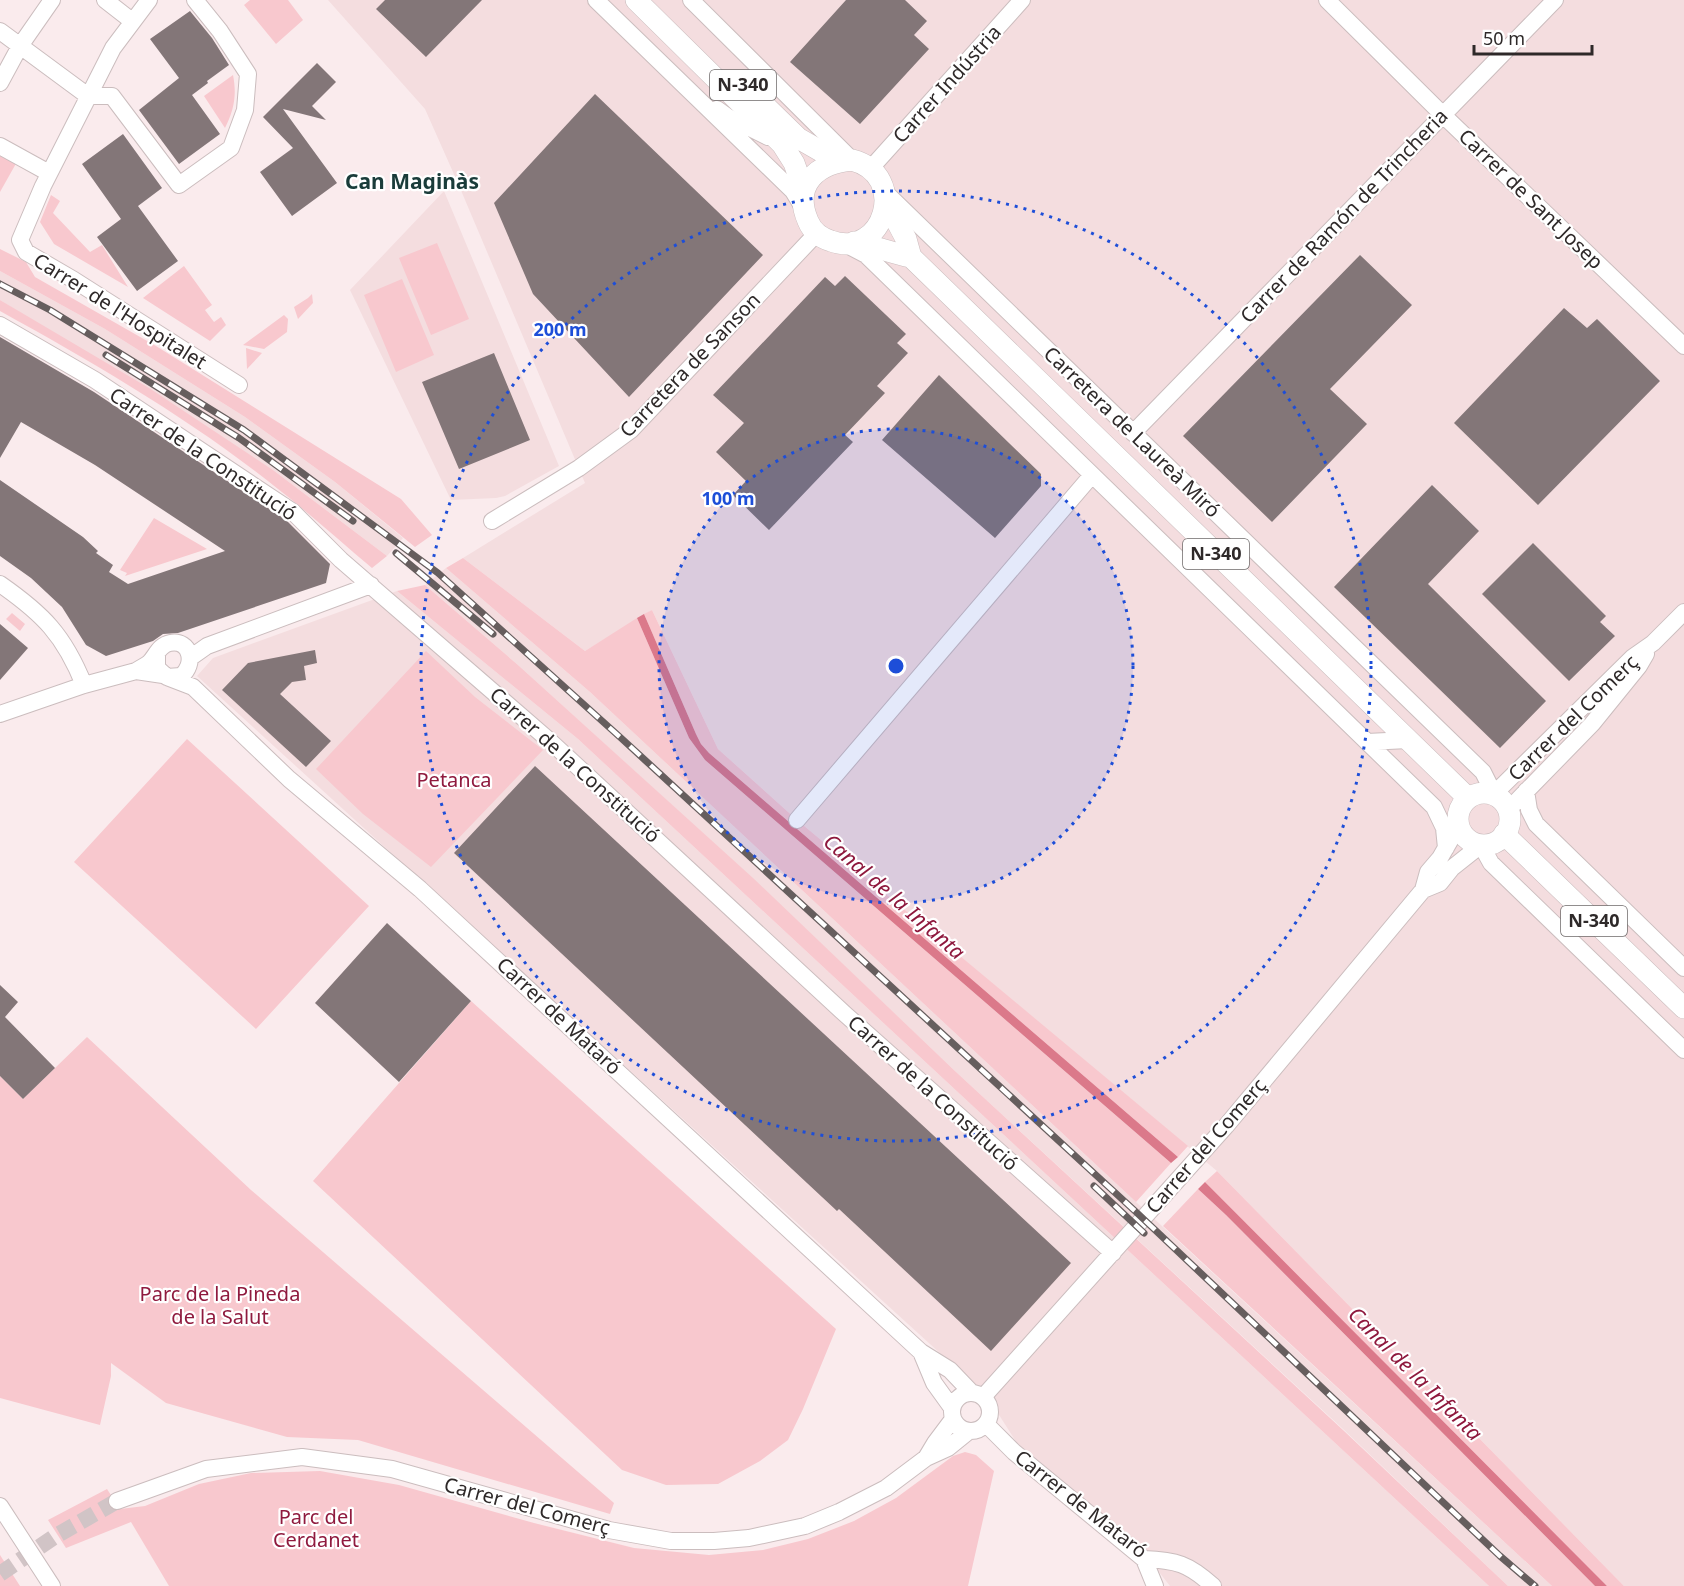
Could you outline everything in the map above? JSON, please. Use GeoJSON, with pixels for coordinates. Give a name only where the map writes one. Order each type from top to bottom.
{"type":"FeatureCollection","features":[{"type":"Feature","properties":{"kind":"main road","name":"N-340"},"geometry":{"type":"LineString","coordinates":[[636,0],[782,144],[794,163],[808,221],[817,233],[834,242],[849,243]]}},
{"type":"Feature","properties":{"kind":"main road","name":"N-340"},"geometry":{"type":"LineString","coordinates":[[655,0],[798,138],[854,163],[880,178],[885,196]]}},
{"type":"Feature","properties":{"kind":"main road"},"geometry":{"type":"LineString","coordinates":[[804,200],[811,178],[820,169],[854,163]]}},
{"type":"Feature","properties":{"kind":"main road"},"geometry":{"type":"LineString","coordinates":[[849,243],[870,235],[880,224],[885,213],[885,196]]}},
{"type":"Feature","properties":{"kind":"main road","name":"Carretera de Laureà Miró"},"geometry":{"type":"LineString","coordinates":[[885,196],[906,239],[911,258]]}},
{"type":"Feature","properties":{"kind":"main road","name":"Carretera de Laureà Miró"},"geometry":{"type":"LineString","coordinates":[[849,243],[879,247],[911,258],[1468,798]]}},
{"type":"Feature","properties":{"kind":"main road"},"geometry":{"type":"LineString","coordinates":[[1484,792],[1501,802],[1510,819],[1504,834],[1498,841],[1489,845],[1486,854],[1466,838],[1459,825],[1458,813],[1468,798],[1476,793],[1484,792]]}},
{"type":"Feature","properties":{"kind":"main road","name":"N-340"},"geometry":{"type":"LineString","coordinates":[[1504,834],[1684,1008]]}},
{"type":"Feature","properties":{"kind":"street"},"geometry":{"type":"LineString","coordinates":[[0,83],[21,46],[52,0]]}},
{"type":"Feature","properties":{"kind":"street"},"geometry":{"type":"LineString","coordinates":[[105,0],[132,21]]}},
{"type":"Feature","properties":{"kind":"street","name":"Carrer de l'Hospitalet"},"geometry":{"type":"LineString","coordinates":[[148,0],[113,48],[49,173],[20,240],[26,252],[239,385]]}},
{"type":"Feature","properties":{"kind":"street"},"geometry":{"type":"LineString","coordinates":[[0,31],[88,96],[112,96],[179,185],[231,148],[245,110],[248,74],[220,31],[195,0]]}},
{"type":"Feature","properties":{"kind":"street"},"geometry":{"type":"LineString","coordinates":[[596,0],[804,200]]}},
{"type":"Feature","properties":{"kind":"street"},"geometry":{"type":"LineString","coordinates":[[691,0],[854,163]]}},
{"type":"Feature","properties":{"kind":"street","name":"Carrer Indústria"},"geometry":{"type":"LineString","coordinates":[[854,163],[1022,0]]}},
{"type":"Feature","properties":{"kind":"street","name":"Carrer de Sant Josep"},"geometry":{"type":"LineString","coordinates":[[1327,0],[1443,115],[1684,346]]}},
{"type":"Feature","properties":{"kind":"street","name":"Carrer de Ramón de Trincheria"},"geometry":{"type":"LineString","coordinates":[[1133,433],[1555,0]]}},
{"type":"Feature","properties":{"kind":"street"},"geometry":{"type":"LineString","coordinates":[[674,76],[699,92],[728,117],[782,144]]}},
{"type":"Feature","properties":{"kind":"street"},"geometry":{"type":"LineString","coordinates":[[0,146],[49,173]]}},
{"type":"Feature","properties":{"kind":"street","name":"Carretera de Laureà Miró"},"geometry":{"type":"LineString","coordinates":[[885,196],[1483,772],[1501,802]]}},
{"type":"Feature","properties":{"kind":"street","name":"Carretera de Sanson"},"geometry":{"type":"LineString","coordinates":[[492,521],[579,468],[631,430],[817,233]]}},
{"type":"Feature","properties":{"kind":"street"},"geometry":{"type":"LineString","coordinates":[[849,243],[866,255],[1434,807],[1444,828],[1446,848]]}},
{"type":"Feature","properties":{"kind":"street","name":"Carrer de la Constitució"},"geometry":{"type":"LineString","coordinates":[[0,325],[95,380],[293,512],[340,560],[551,742],[846,1015],[1113,1253]]}},
{"type":"Feature","properties":{"kind":"street"},"geometry":{"type":"LineString","coordinates":[[797,820],[1092,475]]}},
{"type":"Feature","properties":{"kind":"street"},"geometry":{"type":"LineString","coordinates":[[0,584],[42,616],[57,633],[84,685]]}},
{"type":"Feature","properties":{"kind":"street"},"geometry":{"type":"LineString","coordinates":[[156,654],[156,663],[165,676],[181,676],[190,662],[207,646],[371,585]]}},
{"type":"Feature","properties":{"kind":"street","name":"Carrer del Comerç"},"geometry":{"type":"LineString","coordinates":[[1501,802],[1513,776],[1633,657],[1653,643],[1684,612]]}},
{"type":"Feature","properties":{"kind":"street"},"geometry":{"type":"LineString","coordinates":[[0,714],[84,685],[136,671],[150,662],[162,646],[175,643],[184,646],[190,662],[193,687]]}},
{"type":"Feature","properties":{"kind":"street","name":"Carrer del Comerç"},"geometry":{"type":"LineString","coordinates":[[1501,802],[1526,791],[1592,724],[1639,666],[1653,643]]}},
{"type":"Feature","properties":{"kind":"street","name":"Carrer de Mataró"},"geometry":{"type":"LineString","coordinates":[[136,671],[153,672],[193,687],[289,779],[420,889],[555,1011],[921,1352],[950,1370],[978,1395]]}},
{"type":"Feature","properties":{"kind":"street"},"geometry":{"type":"LineString","coordinates":[[1367,742],[1408,740]]}},
{"type":"Feature","properties":{"kind":"street"},"geometry":{"type":"LineString","coordinates":[[1483,772],[1497,777],[1513,776]]}},
{"type":"Feature","properties":{"kind":"street"},"geometry":{"type":"LineString","coordinates":[[1526,791],[1529,810],[1536,824],[1684,968]]}},
{"type":"Feature","properties":{"kind":"street","name":"Carrer del Comerç"},"geometry":{"type":"LineString","coordinates":[[978,1395],[1113,1253],[1226,1126],[1423,890],[1428,872],[1446,848],[1459,825]]}},
{"type":"Feature","properties":{"kind":"street"},"geometry":{"type":"LineString","coordinates":[[1486,854],[1684,1050]]}},
{"type":"Feature","properties":{"kind":"street","name":"Carrer del Comerç"},"geometry":{"type":"LineString","coordinates":[[1423,890],[1440,883],[1452,868],[1462,861],[1486,854]]}},
{"type":"Feature","properties":{"kind":"street","name":"Carrer de Mataró"},"geometry":{"type":"LineString","coordinates":[[921,1352],[934,1383],[953,1414]]}},
{"type":"Feature","properties":{"kind":"street"},"geometry":{"type":"LineString","coordinates":[[978,1395],[990,1410],[986,1424],[978,1430],[969,1431],[960,1427],[953,1414],[959,1397],[978,1395]]}},
{"type":"Feature","properties":{"kind":"street","name":"Carrer del Comerç"},"geometry":{"type":"LineString","coordinates":[[926,1458],[953,1414]]}},
{"type":"Feature","properties":{"kind":"street","name":"Carrer de Mataró"},"geometry":{"type":"LineString","coordinates":[[986,1424],[1014,1452],[1144,1559],[1171,1560],[1198,1572],[1213,1586]]}},
{"type":"Feature","properties":{"kind":"street","name":"Carrer del Comerç"},"geometry":{"type":"LineString","coordinates":[[117,1501],[206,1469],[302,1457],[393,1469],[609,1530],[671,1541],[714,1542],[760,1536],[805,1526],[831,1516],[886,1488],[926,1458],[948,1448],[969,1431]]}},
{"type":"Feature","properties":{"kind":"street"},"geometry":{"type":"LineString","coordinates":[[0,1506],[52,1586]]}},
{"type":"Feature","properties":{"kind":"street"},"geometry":{"type":"LineString","coordinates":[[1144,1559],[1155,1586]]}},
{"type":"Feature","properties":{"kind":"shaded area"},"geometry":{"type":"Polygon","coordinates":[[[328,0],[1684,0],[1684,1586],[1624,1586],[1217,1171],[797,820],[718,749],[652,610],[585,651],[463,558],[585,483],[425,109],[328,0]]]}},
{"type":"Feature","properties":{"kind":"shaded area"},"geometry":{"type":"Polygon","coordinates":[[[444,191],[559,466],[505,496],[496,498],[451,500],[350,290],[444,191]]]}},
{"type":"Feature","properties":{"kind":"shaded area"},"geometry":{"type":"Polygon","coordinates":[[[0,271],[105,329],[245,417],[335,482],[403,538],[387,556],[273,470],[0,300],[0,271]]]}},
{"type":"Feature","properties":{"kind":"shaded area"},"geometry":{"type":"Polygon","coordinates":[[[446,568],[590,692],[1136,1202],[1552,1586],[1508,1586],[1343,1429],[955,1071],[752,878],[518,665],[425,585],[446,568]]]}},
{"type":"Feature","properties":{"kind":"shaded area"},"geometry":{"type":"Polygon","coordinates":[[[397,591],[578,739],[1489,1586],[1170,1586],[1145,1554],[1022,1451],[987,1396],[197,676],[213,658],[397,591]]]}},
{"type":"Feature","properties":{"kind":"shaded area"},"geometry":{"type":"Polygon","coordinates":[[[644,614],[696,734],[709,753],[1178,1157],[1171,1163],[705,760],[689,738],[637,618],[644,614]]]}},
{"type":"Feature","properties":{"kind":"shaded area"},"geometry":{"type":"Polygon","coordinates":[[[1205,1182],[1607,1586],[1595,1586],[1198,1189],[1205,1182]]]}},
{"type":"Feature","properties":{"kind":"green space"},"geometry":{"type":"Polygon","coordinates":[[[250,0],[288,0],[303,20],[276,44],[244,5],[250,0]]]}},
{"type":"Feature","properties":{"kind":"green space"},"geometry":{"type":"Polygon","coordinates":[[[233,75],[234,102],[225,128],[204,96],[233,75]]]}},
{"type":"Feature","properties":{"kind":"green space"},"geometry":{"type":"Polygon","coordinates":[[[0,150],[18,160],[0,192],[0,150]]]}},
{"type":"Feature","properties":{"kind":"green space"},"geometry":{"type":"Polygon","coordinates":[[[51,195],[60,201],[53,213],[90,252],[102,245],[128,287],[54,244],[40,222],[51,195]]]}},
{"type":"Feature","properties":{"kind":"green space"},"geometry":{"type":"Polygon","coordinates":[[[437,243],[469,319],[431,335],[399,258],[437,243]]]}},
{"type":"Feature","properties":{"kind":"green space"},"geometry":{"type":"Polygon","coordinates":[[[0,249],[26,262],[35,277],[156,346],[401,499],[432,535],[415,547],[335,482],[245,417],[105,329],[0,271],[0,249]]]}},
{"type":"Feature","properties":{"kind":"green space"},"geometry":{"type":"Polygon","coordinates":[[[184,266],[212,305],[205,310],[214,322],[221,317],[226,325],[210,341],[143,298],[184,266]]]}},
{"type":"Feature","properties":{"kind":"green space"},"geometry":{"type":"Polygon","coordinates":[[[402,279],[434,355],[396,372],[364,295],[402,279]]]}},
{"type":"Feature","properties":{"kind":"green space"},"geometry":{"type":"Polygon","coordinates":[[[312,294],[313,303],[298,319],[294,307],[312,294]]]}},
{"type":"Feature","properties":{"kind":"green space"},"geometry":{"type":"Polygon","coordinates":[[[0,300],[149,388],[273,470],[387,556],[372,568],[290,499],[212,440],[107,372],[0,311],[0,300]]]}},
{"type":"Feature","properties":{"kind":"green space"},"geometry":{"type":"Polygon","coordinates":[[[284,315],[288,319],[287,332],[264,349],[243,345],[284,315]]]}},
{"type":"Feature","properties":{"kind":"green space"},"geometry":{"type":"Polygon","coordinates":[[[246,348],[262,353],[247,369],[246,348]]]}},
{"type":"Feature","properties":{"kind":"green space"},"geometry":{"type":"Polygon","coordinates":[[[154,518],[207,549],[125,576],[127,573],[120,570],[154,518]]]}},
{"type":"Feature","properties":{"kind":"green space"},"geometry":{"type":"Polygon","coordinates":[[[463,558],[585,651],[637,618],[689,738],[705,760],[1171,1163],[1136,1202],[590,692],[446,568],[463,558]]]}},
{"type":"Feature","properties":{"kind":"green space"},"geometry":{"type":"Polygon","coordinates":[[[425,585],[518,665],[753,878],[955,1071],[1508,1586],[1489,1586],[578,739],[397,591],[425,585]]]}},
{"type":"Feature","properties":{"kind":"green space"},"geometry":{"type":"Polygon","coordinates":[[[652,610],[718,749],[797,820],[1188,1146],[1178,1157],[709,753],[696,734],[644,614],[652,610]]]}},
{"type":"Feature","properties":{"kind":"green space"},"geometry":{"type":"Polygon","coordinates":[[[12,613],[25,624],[20,631],[6,619],[12,613]]]}},
{"type":"Feature","properties":{"kind":"green space","name":"Petanca"},"geometry":{"type":"Polygon","coordinates":[[[426,651],[475,697],[543,750],[431,867],[363,814],[316,769],[426,651]]]}},
{"type":"Feature","properties":{"kind":"green space"},"geometry":{"type":"Polygon","coordinates":[[[187,739],[369,906],[256,1029],[74,862],[187,739]]]}},
{"type":"Feature","properties":{"kind":"green space"},"geometry":{"type":"Polygon","coordinates":[[[471,1001],[836,1329],[788,1440],[760,1461],[718,1484],[666,1485],[622,1470],[313,1181],[471,1001]]]}},
{"type":"Feature","properties":{"kind":"green space","name":"Parc de la Pineda de la Salut"},"geometry":{"type":"Polygon","coordinates":[[[87,1037],[251,1190],[614,1503],[610,1514],[358,1440],[287,1437],[166,1403],[111,1363],[111,1376],[100,1425],[0,1398],[0,1076],[23,1099],[87,1037]]]}},
{"type":"Feature","properties":{"kind":"green space"},"geometry":{"type":"Polygon","coordinates":[[[1217,1171],[1624,1586],[1607,1586],[1205,1182],[1217,1171]]]}},
{"type":"Feature","properties":{"kind":"green space"},"geometry":{"type":"Polygon","coordinates":[[[1198,1189],[1595,1586],[1552,1586],[1163,1226],[1198,1189]]]}},
{"type":"Feature","properties":{"kind":"green space","name":"Parc del Cerdanet"},"geometry":{"type":"Polygon","coordinates":[[[965,1452],[976,1455],[994,1471],[968,1586],[169,1586],[131,1522],[66,1548],[48,1520],[107,1489],[120,1509],[145,1506],[199,1484],[251,1473],[320,1471],[399,1485],[634,1548],[709,1555],[763,1550],[808,1539],[854,1521],[896,1498],[953,1456],[965,1452]]]}},
{"type":"Feature","properties":{"kind":"green space"},"geometry":{"type":"Polygon","coordinates":[[[0,1555],[20,1586],[0,1586],[0,1555]]]}},
{"type":"Feature","properties":{"kind":"building"},"geometry":{"type":"Polygon","coordinates":[[[385,0],[482,0],[426,57],[376,9],[385,0]]]}},
{"type":"Feature","properties":{"kind":"building"},"geometry":{"type":"Polygon","coordinates":[[[846,0],[905,0],[927,21],[914,35],[929,49],[860,124],[790,62],[846,0]]]}},
{"type":"Feature","properties":{"kind":"building"},"geometry":{"type":"Polygon","coordinates":[[[190,11],[212,38],[229,65],[192,95],[220,134],[179,164],[139,110],[179,78],[150,39],[190,11]]]}},
{"type":"Feature","properties":{"kind":"building"},"geometry":{"type":"Polygon","coordinates":[[[317,63],[336,82],[312,106],[326,120],[283,109],[337,183],[292,216],[260,172],[293,148],[263,117],[317,63]]]}},
{"type":"Feature","properties":{"kind":"building"},"geometry":{"type":"Polygon","coordinates":[[[595,94],[763,255],[629,397],[533,294],[494,203],[595,94]]]}},
{"type":"Feature","properties":{"kind":"building"},"geometry":{"type":"Polygon","coordinates":[[[123,134],[162,188],[138,206],[178,261],[137,291],[97,237],[121,219],[82,164],[123,134]]]}},
{"type":"Feature","properties":{"kind":"building"},"geometry":{"type":"Polygon","coordinates":[[[1360,255],[1412,305],[1330,389],[1367,424],[1272,522],[1183,436],[1360,255]]]}},
{"type":"Feature","properties":{"kind":"building"},"geometry":{"type":"Polygon","coordinates":[[[845,276],[906,334],[897,343],[908,353],[877,386],[885,393],[845,435],[853,442],[769,530],[733,495],[746,481],[716,452],[744,423],[713,395],[825,277],[835,286],[845,276]]]}},
{"type":"Feature","properties":{"kind":"building"},"geometry":{"type":"Polygon","coordinates":[[[1564,308],[1587,328],[1597,319],[1660,381],[1538,505],[1454,423],[1564,308]]]}},
{"type":"Feature","properties":{"kind":"building"},"geometry":{"type":"Polygon","coordinates":[[[0,337],[94,392],[286,520],[330,564],[326,583],[178,633],[163,634],[153,641],[106,656],[86,645],[62,607],[31,578],[0,556],[0,480],[83,537],[98,551],[96,553],[113,565],[109,572],[128,584],[225,551],[95,465],[21,422],[0,458],[0,337]]]}},
{"type":"Feature","properties":{"kind":"building"},"geometry":{"type":"Polygon","coordinates":[[[494,353],[530,440],[459,469],[422,382],[494,353]]]}},
{"type":"Feature","properties":{"kind":"building"},"geometry":{"type":"Polygon","coordinates":[[[939,375],[1041,474],[1041,486],[995,538],[882,440],[939,375]]]}},
{"type":"Feature","properties":{"kind":"building"},"geometry":{"type":"Polygon","coordinates":[[[1432,485],[1479,531],[1428,584],[1546,701],[1500,748],[1334,587],[1432,485]]]}},
{"type":"Feature","properties":{"kind":"building"},"geometry":{"type":"Polygon","coordinates":[[[1533,543],[1606,616],[1600,622],[1615,636],[1569,681],[1482,594],[1533,543]]]}},
{"type":"Feature","properties":{"kind":"building"},"geometry":{"type":"Polygon","coordinates":[[[0,624],[28,648],[0,680],[0,624]]]}},
{"type":"Feature","properties":{"kind":"building"},"geometry":{"type":"Polygon","coordinates":[[[315,650],[317,663],[304,666],[306,680],[292,682],[280,694],[331,741],[306,767],[222,690],[248,663],[315,650]]]}},
{"type":"Feature","properties":{"kind":"building"},"geometry":{"type":"Polygon","coordinates":[[[535,766],[1071,1263],[991,1351],[839,1209],[837,1211],[454,853],[535,766]]]}},
{"type":"Feature","properties":{"kind":"building"},"geometry":{"type":"Polygon","coordinates":[[[387,923],[471,1001],[399,1082],[315,1003],[387,923]]]}},
{"type":"Feature","properties":{"kind":"building"},"geometry":{"type":"Polygon","coordinates":[[[0,985],[18,1002],[5,1017],[55,1068],[23,1099],[0,1076],[0,985]]]}},
{"type":"Feature","properties":{"kind":"tunnel"},"geometry":{"type":"LineString","coordinates":[[0,1574],[54,1537],[117,1501]]}},
{"type":"Feature","properties":{"kind":"railway"},"geometry":{"type":"LineString","coordinates":[[0,284],[50,310],[244,430],[438,573],[621,738],[1135,1211],[1500,1556],[1535,1586]]}},
{"type":"Feature","properties":{"kind":"railway"},"geometry":{"type":"LineString","coordinates":[[106,355],[239,438],[353,521]]}},
{"type":"Feature","properties":{"kind":"railway"},"geometry":{"type":"LineString","coordinates":[[396,553],[493,634]]}},
{"type":"Feature","properties":{"kind":"railway"},"geometry":{"type":"LineString","coordinates":[[1094,1186],[1144,1233]]}},
{"type":"Feature","properties":{"kind":"district","name":"Can Maginàs"},"geometry":{"type":"Point","coordinates":[412,182]}},
{"type":"Feature","properties":{"kind":"water label","name":"Canal de la Infanta"},"geometry":{"type":"Point","coordinates":[894,897]}},
{"type":"Feature","properties":{"kind":"water label","name":"Canal de la Infanta"},"geometry":{"type":"Point","coordinates":[1415,1374]}}]}
